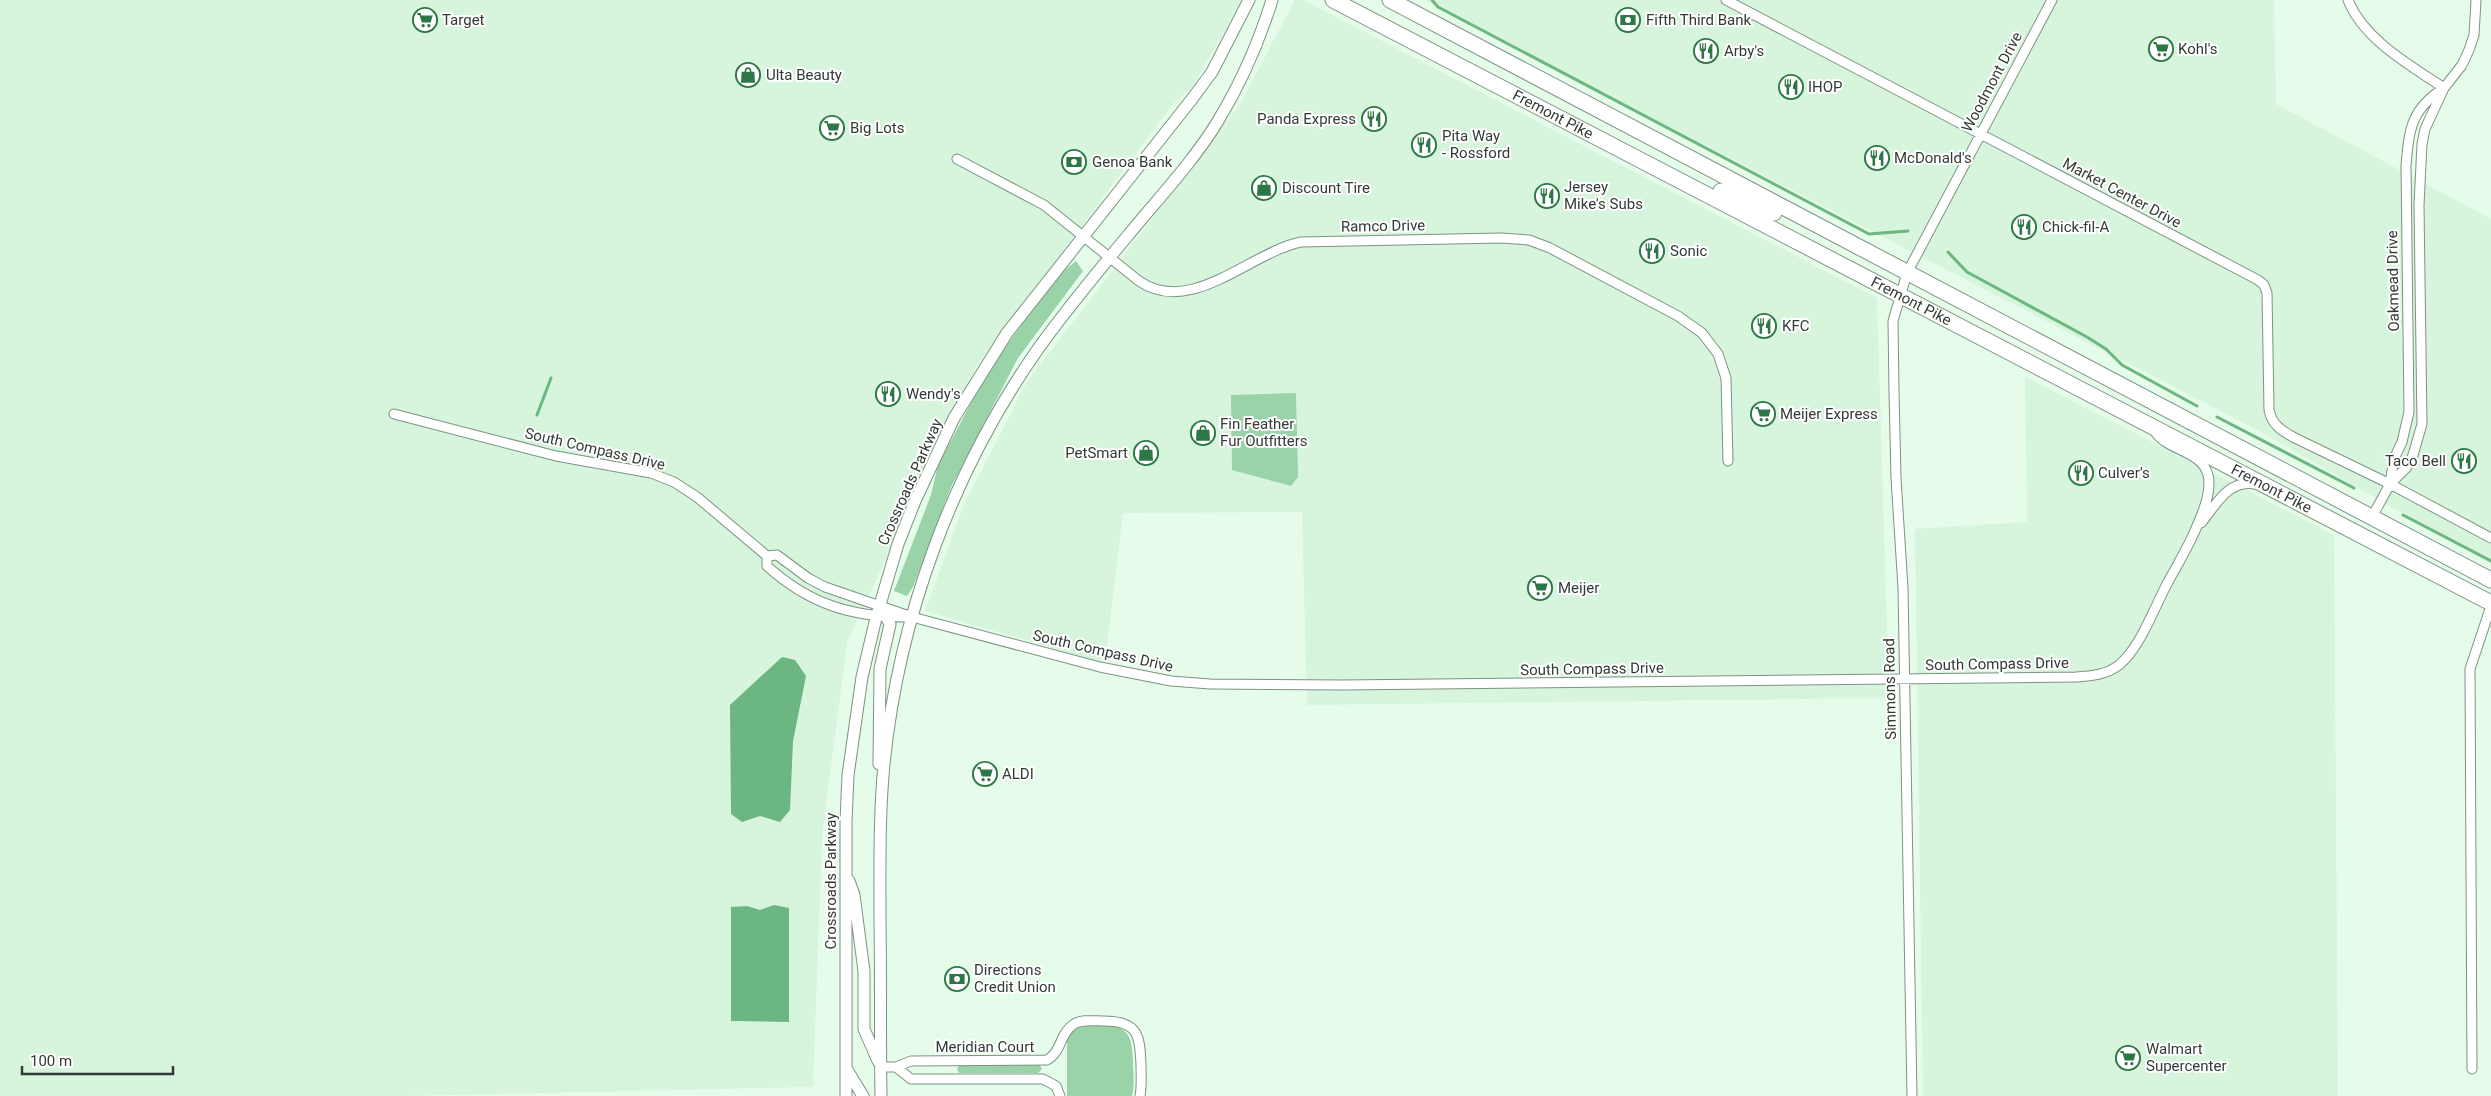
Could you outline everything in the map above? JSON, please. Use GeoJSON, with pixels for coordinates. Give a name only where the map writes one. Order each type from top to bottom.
{"type":"FeatureCollection","features":[{"type":"Feature","properties":{"kind":"highway","name":"Fremont Pike"},"geometry":{"type":"LineString","coordinates":[[1333,0],[1654,166],[1903,283],[2372,517],[2488,578]]}},
{"type":"Feature","properties":{"kind":"highway","name":"Fremont Pike"},"geometry":{"type":"LineString","coordinates":[[1390,0],[1903,283],[2150,424],[2491,605]]}},
{"type":"Feature","properties":{"kind":"highway"},"geometry":{"type":"LineString","coordinates":[[1654,166],[1687,176],[1773,212],[1868,262],[1903,283]]}},
{"type":"Feature","properties":{"kind":"highway"},"geometry":{"type":"LineString","coordinates":[[2263,483],[2287,487],[2357,521],[2372,517]]}},
{"type":"Feature","properties":{"kind":"highway"},"geometry":{"type":"LineString","coordinates":[[2362,536],[2389,539],[2454,571],[2488,578]]}},
{"type":"Feature","properties":{"kind":"street","name":"Crossroads Parkway"},"geometry":{"type":"LineString","coordinates":[[846,1096],[846,821],[853,730],[862,676],[881,617],[879,604],[898,544],[915,501],[954,418],[1007,333],[1082,235],[1192,100],[1212,72],[1249,0]]}},
{"type":"Feature","properties":{"kind":"street"},"geometry":{"type":"LineString","coordinates":[[881,810],[889,727],[912,617],[939,536],[964,476],[988,428],[1037,350],[1108,258],[1182,171],[1218,121],[1254,51],[1272,0]]}},
{"type":"Feature","properties":{"kind":"street","name":"Market Center Drive"},"geometry":{"type":"LineString","coordinates":[[1726,0],[2258,280],[2264,285],[2267,293],[2269,410],[2271,421],[2280,430],[2293,437],[2390,484]]}},
{"type":"Feature","properties":{"kind":"street","name":"Woodmont Drive"},"geometry":{"type":"LineString","coordinates":[[1903,283],[2052,0]]}},
{"type":"Feature","properties":{"kind":"street"},"geometry":{"type":"LineString","coordinates":[[2348,0],[2354,15],[2372,35],[2444,88]]}},
{"type":"Feature","properties":{"kind":"street","name":"Oakmead Drive"},"geometry":{"type":"LineString","coordinates":[[2372,517],[2390,484],[2407,467],[2413,455],[2422,424],[2419,167],[2426,130],[2444,88],[2470,50],[2474,35],[2476,0]]}},
{"type":"Feature","properties":{"kind":"street","name":"Oakmead Drive"},"geometry":{"type":"LineString","coordinates":[[2390,484],[2394,459],[2402,442],[2409,412],[2406,220],[2408,143],[2417,114],[2426,100],[2444,88]]}},
{"type":"Feature","properties":{"kind":"street","name":"Ramco Drive"},"geometry":{"type":"LineString","coordinates":[[957,159],[1044,205],[1108,258],[1150,289],[1172,292],[1200,286],[1240,271],[1286,246],[1301,242],[1501,238],[1539,243],[1678,316],[1702,333],[1718,354],[1726,378],[1728,461]]}},
{"type":"Feature","properties":{"kind":"street","name":"Simmons Road"},"geometry":{"type":"LineString","coordinates":[[1903,283],[1893,321],[1896,478],[1903,588],[1912,1096]]}},
{"type":"Feature","properties":{"kind":"street","name":"South Compass Drive"},"geometry":{"type":"LineString","coordinates":[[394,414],[556,456],[642,471],[674,482],[697,497],[767,556],[777,556],[808,578],[825,587],[879,604],[912,617],[1135,676],[1210,684],[1538,684],[2084,677],[2108,672],[2119,665],[2134,648],[2197,527],[2208,491],[2206,470],[2194,457],[2164,441],[2150,424]]}},
{"type":"Feature","properties":{"kind":"street","name":"South Compass Drive"},"geometry":{"type":"LineString","coordinates":[[2197,527],[2231,487],[2247,482],[2263,483]]}},
{"type":"Feature","properties":{"kind":"street"},"geometry":{"type":"LineString","coordinates":[[2390,484],[2491,538]]}},
{"type":"Feature","properties":{"kind":"street","name":"South Compass Drive"},"geometry":{"type":"LineString","coordinates":[[767,556],[767,566],[786,583],[820,602],[881,617],[912,617]]}},
{"type":"Feature","properties":{"kind":"street"},"geometry":{"type":"LineString","coordinates":[[2472,1068],[2470,669],[2491,605]]}},
{"type":"Feature","properties":{"kind":"street"},"geometry":{"type":"LineString","coordinates":[[881,617],[890,624],[880,670],[878,748],[881,810],[881,1096]]}},
{"type":"Feature","properties":{"kind":"street"},"geometry":{"type":"LineString","coordinates":[[846,873],[854,895],[864,971],[864,1029],[881,1067]]}},
{"type":"Feature","properties":{"kind":"street","name":"Meridian Court"},"geometry":{"type":"LineString","coordinates":[[881,1067],[896,1068],[911,1061],[1047,1060],[1057,1053],[1066,1032],[1075,1023],[1082,1021],[1117,1021],[1127,1024],[1139,1038],[1140,1096]]}},
{"type":"Feature","properties":{"kind":"street"},"geometry":{"type":"LineString","coordinates":[[950,1061],[950,1079]]}},
{"type":"Feature","properties":{"kind":"street"},"geometry":{"type":"LineString","coordinates":[[846,1068],[863,1096]]}},
{"type":"Feature","properties":{"kind":"street","name":"Meridian Court"},"geometry":{"type":"LineString","coordinates":[[896,1068],[911,1079],[1043,1079],[1056,1086],[1060,1096]]}},
{"type":"Feature","properties":{"kind":"shaded area"},"geometry":{"type":"Polygon","coordinates":[[[0,0],[1242,0],[1193,86],[1173,104],[975,368],[847,642],[822,837],[813,1087],[402,1096],[0,1096],[0,0]]]}},
{"type":"Feature","properties":{"kind":"shaded area"},"geometry":{"type":"Polygon","coordinates":[[[1295,0],[1303,0],[1877,298],[1889,698],[1307,705],[1302,512],[1123,513],[1105,663],[925,611],[964,504],[1027,382],[1240,104],[1295,0]]]}},
{"type":"Feature","properties":{"kind":"shaded area"},"geometry":{"type":"Polygon","coordinates":[[[1424,0],[2274,0],[2276,104],[2491,219],[2491,564],[2263,433],[1424,0]]]}},
{"type":"Feature","properties":{"kind":"shaded area"},"geometry":{"type":"Polygon","coordinates":[[[1076,261],[1083,271],[1018,358],[951,487],[913,587],[907,596],[894,591],[931,495],[938,465],[986,375],[1061,273],[1076,261]]]}},
{"type":"Feature","properties":{"kind":"shaded area"},"geometry":{"type":"Polygon","coordinates":[[[2025,377],[2334,535],[2338,1096],[1923,1096],[1915,529],[2027,522],[2025,377]]]}},
{"type":"Feature","properties":{"kind":"shaded area"},"geometry":{"type":"Polygon","coordinates":[[[1296,393],[1298,477],[1291,486],[1232,470],[1231,395],[1296,393]]]}},
{"type":"Feature","properties":{"kind":"shaded area"},"geometry":{"type":"Polygon","coordinates":[[[782,657],[795,660],[806,676],[793,741],[790,810],[780,822],[760,816],[742,822],[731,814],[730,705],[782,657]]]}},
{"type":"Feature","properties":{"kind":"shaded area"},"geometry":{"type":"Polygon","coordinates":[[[774,905],[789,908],[789,1022],[731,1021],[731,907],[747,906],[760,910],[774,905]]]}},
{"type":"Feature","properties":{"kind":"shaded area"},"geometry":{"type":"Polygon","coordinates":[[[1081,1026],[1113,1026],[1125,1032],[1132,1047],[1134,1083],[1132,1096],[1067,1096],[1067,1040],[1073,1031],[1081,1026]]]}},
{"type":"Feature","properties":{"kind":"shaded area"},"geometry":{"type":"Polygon","coordinates":[[[1039,1064],[1042,1069],[1038,1073],[959,1073],[957,1069],[959,1065],[1039,1064]]]}},
{"type":"Feature","properties":{"kind":"waterway"},"geometry":{"type":"LineString","coordinates":[[1432,0],[1438,7],[1869,234],[1908,231]]}},
{"type":"Feature","properties":{"kind":"waterway"},"geometry":{"type":"LineString","coordinates":[[1948,252],[1967,272],[2087,337],[2106,349],[2122,365],[2197,406]]}},
{"type":"Feature","properties":{"kind":"waterway"},"geometry":{"type":"LineString","coordinates":[[537,415],[551,378]]}},
{"type":"Feature","properties":{"kind":"waterway"},"geometry":{"type":"LineString","coordinates":[[2217,417],[2354,488]]}},
{"type":"Feature","properties":{"kind":"waterway"},"geometry":{"type":"LineString","coordinates":[[2403,515],[2491,561]]}},
{"type":"Feature","properties":{"kind":"place","name":"Target"},"geometry":{"type":"Point","coordinates":[425,20]}},
{"type":"Feature","properties":{"kind":"place","name":"Fifth Third Bank"},"geometry":{"type":"Point","coordinates":[1628,20]}},
{"type":"Feature","properties":{"kind":"place","name":"Kohl's"},"geometry":{"type":"Point","coordinates":[2161,49]}},
{"type":"Feature","properties":{"kind":"place","name":"Arby's"},"geometry":{"type":"Point","coordinates":[1706,51]}},
{"type":"Feature","properties":{"kind":"place","name":"Ulta Beauty"},"geometry":{"type":"Point","coordinates":[748,75]}},
{"type":"Feature","properties":{"kind":"place","name":"IHOP"},"geometry":{"type":"Point","coordinates":[1791,87]}},
{"type":"Feature","properties":{"kind":"place","name":"Panda Express"},"geometry":{"type":"Point","coordinates":[1374,119]}},
{"type":"Feature","properties":{"kind":"place","name":"Big Lots"},"geometry":{"type":"Point","coordinates":[832,128]}},
{"type":"Feature","properties":{"kind":"place","name":"Pita Way - Rossford"},"geometry":{"type":"Point","coordinates":[1424,145]}},
{"type":"Feature","properties":{"kind":"place","name":"McDonald's"},"geometry":{"type":"Point","coordinates":[1877,158]}},
{"type":"Feature","properties":{"kind":"place","name":"Genoa Bank"},"geometry":{"type":"Point","coordinates":[1074,162]}},
{"type":"Feature","properties":{"kind":"place","name":"Discount Tire"},"geometry":{"type":"Point","coordinates":[1264,188]}},
{"type":"Feature","properties":{"kind":"place","name":"Jersey Mike's Subs"},"geometry":{"type":"Point","coordinates":[1547,196]}},
{"type":"Feature","properties":{"kind":"place","name":"Chick-fil-A"},"geometry":{"type":"Point","coordinates":[2024,227]}},
{"type":"Feature","properties":{"kind":"place","name":"Sonic"},"geometry":{"type":"Point","coordinates":[1652,251]}},
{"type":"Feature","properties":{"kind":"place","name":"KFC"},"geometry":{"type":"Point","coordinates":[1764,326]}},
{"type":"Feature","properties":{"kind":"place","name":"Wendy's"},"geometry":{"type":"Point","coordinates":[888,394]}},
{"type":"Feature","properties":{"kind":"place","name":"Meijer Express"},"geometry":{"type":"Point","coordinates":[1763,414]}},
{"type":"Feature","properties":{"kind":"place","name":"Fin Feather Fur Outfitters"},"geometry":{"type":"Point","coordinates":[1203,433]}},
{"type":"Feature","properties":{"kind":"place","name":"PetSmart"},"geometry":{"type":"Point","coordinates":[1146,453]}},
{"type":"Feature","properties":{"kind":"place","name":"Taco Bell"},"geometry":{"type":"Point","coordinates":[2464,461]}},
{"type":"Feature","properties":{"kind":"place","name":"Culver's"},"geometry":{"type":"Point","coordinates":[2081,473]}},
{"type":"Feature","properties":{"kind":"place","name":"Meijer"},"geometry":{"type":"Point","coordinates":[1540,588]}},
{"type":"Feature","properties":{"kind":"place","name":"ALDI"},"geometry":{"type":"Point","coordinates":[985,774]}},
{"type":"Feature","properties":{"kind":"place","name":"Directions Credit Union"},"geometry":{"type":"Point","coordinates":[957,979]}},
{"type":"Feature","properties":{"kind":"place","name":"Walmart Supercenter"},"geometry":{"type":"Point","coordinates":[2128,1058]}}]}
